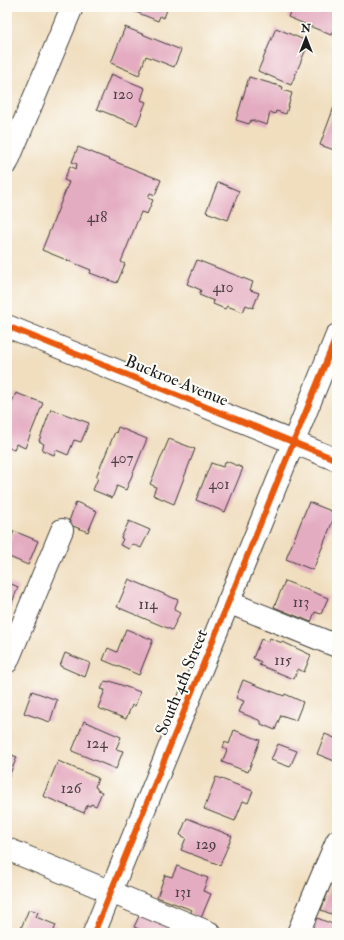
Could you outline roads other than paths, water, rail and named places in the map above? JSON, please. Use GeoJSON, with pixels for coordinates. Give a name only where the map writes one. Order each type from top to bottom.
{"type":"FeatureCollection","features":[{"type":"Feature","properties":{"kind":"street"},"geometry":{"type":"LineString","coordinates":[[7,163],[72,7]]}},
{"type":"Feature","properties":{"kind":"street","name":"Buckroe Avenue"},"geometry":{"type":"LineString","coordinates":[[7,326],[337,460]]}},
{"type":"Feature","properties":{"kind":"street","name":"South 4th Street"},"geometry":{"type":"LineString","coordinates":[[94,933],[337,335]]}},
{"type":"Feature","properties":{"kind":"street"},"geometry":{"type":"LineString","coordinates":[[7,662],[62,530]]}},
{"type":"Feature","properties":{"kind":"street"},"geometry":{"type":"LineString","coordinates":[[228,602],[337,646]]}},
{"type":"Feature","properties":{"kind":"street"},"geometry":{"type":"LineString","coordinates":[[298,933],[337,841]]}},
{"type":"Feature","properties":{"kind":"street"},"geometry":{"type":"LineString","coordinates":[[7,849],[210,933]]}}]}
